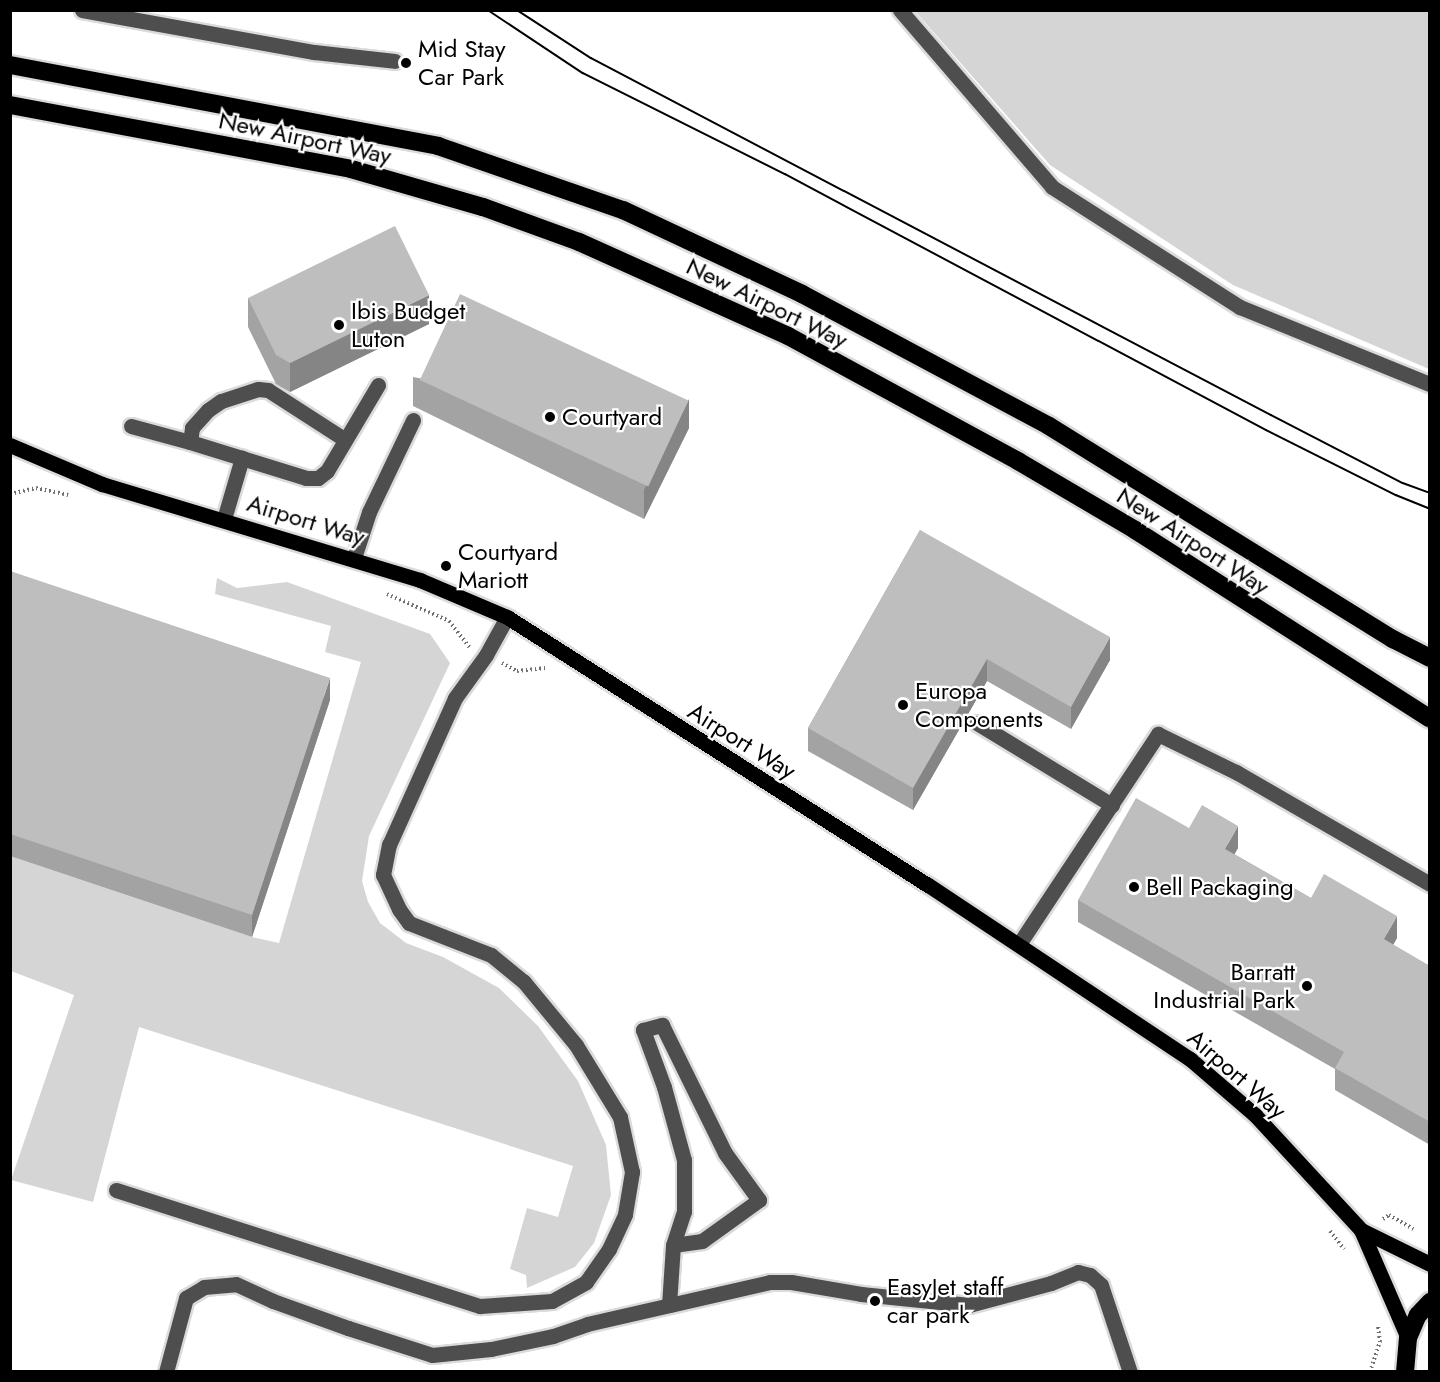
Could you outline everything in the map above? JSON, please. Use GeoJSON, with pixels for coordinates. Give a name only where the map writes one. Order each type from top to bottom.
{"type":"FeatureCollection","features":[{"type":"Feature","properties":{"kind":"highway","name":"New Airport Way"},"geometry":{"type":"LineString","coordinates":[[10,65],[438,146],[623,210],[802,294],[1048,426],[1393,639],[1430,658]]}},
{"type":"Feature","properties":{"kind":"highway","name":"New Airport Way"},"geometry":{"type":"LineString","coordinates":[[10,105],[351,168],[483,207],[579,242],[788,336],[1018,461],[1136,530],[1430,719]]}},
{"type":"Feature","properties":{"kind":"highway"},"geometry":{"type":"LineString","coordinates":[[1404,1371],[1408,1338],[1418,1315],[1430,1302]]}},
{"type":"Feature","properties":{"kind":"main road","name":"Airport Way"},"geometry":{"type":"LineString","coordinates":[[10,445],[102,484],[354,558],[420,580],[507,617],[1020,944],[1190,1059],[1256,1115],[1361,1230],[1408,1338]]}},
{"type":"Feature","properties":{"kind":"main road","name":"Airport Way"},"geometry":{"type":"LineString","coordinates":[[1361,1230],[1430,1264]]}},
{"type":"Feature","properties":{"kind":"lane"},"geometry":{"type":"LineString","coordinates":[[82,10],[314,52],[395,61]]}},
{"type":"Feature","properties":{"kind":"lane"},"geometry":{"type":"LineString","coordinates":[[900,10],[1052,187],[1240,307],[1430,384]]}},
{"type":"Feature","properties":{"kind":"lane"},"geometry":{"type":"LineString","coordinates":[[131,426],[306,478],[318,478],[327,471],[378,385]]}},
{"type":"Feature","properties":{"kind":"lane"},"geometry":{"type":"LineString","coordinates":[[190,442],[192,428],[208,410],[221,401],[258,389],[268,390],[344,439]]}},
{"type":"Feature","properties":{"kind":"lane"},"geometry":{"type":"LineString","coordinates":[[354,558],[369,512],[414,420]]}},
{"type":"Feature","properties":{"kind":"lane"},"geometry":{"type":"LineString","coordinates":[[224,519],[242,458]]}},
{"type":"Feature","properties":{"kind":"lane"},"geometry":{"type":"LineString","coordinates":[[116,1190],[480,1306],[552,1300],[585,1282],[609,1249],[625,1214],[632,1172],[620,1117],[576,1045],[524,982],[491,955],[409,923],[399,909],[383,875],[389,845],[455,698],[486,655],[507,617]]}},
{"type":"Feature","properties":{"kind":"lane"},"geometry":{"type":"LineString","coordinates":[[976,723],[1112,805]]}},
{"type":"Feature","properties":{"kind":"lane"},"geometry":{"type":"LineString","coordinates":[[1020,944],[1158,734],[1236,772],[1430,884]]}},
{"type":"Feature","properties":{"kind":"lane"},"geometry":{"type":"LineString","coordinates":[[669,1305],[673,1245],[684,1212],[684,1160],[664,1087],[642,1030],[662,1025],[725,1153],[759,1200],[702,1240],[673,1245]]}},
{"type":"Feature","properties":{"kind":"lane"},"geometry":{"type":"LineString","coordinates":[[166,1371],[186,1298],[204,1287],[236,1284],[326,1320],[432,1355],[491,1349],[770,1282],[791,1282],[861,1294],[969,1305],[1051,1283],[1078,1272],[1090,1275],[1101,1284],[1130,1371]]}},
{"type":"Feature","properties":{"kind":"path"},"geometry":{"type":"LineString","coordinates":[[506,665],[517,671],[544,667],[555,672]]}},
{"type":"Feature","properties":{"kind":"path"},"geometry":{"type":"LineString","coordinates":[[1323,1221],[1350,1257]]}},
{"type":"Feature","properties":{"kind":"path"},"geometry":{"type":"LineString","coordinates":[[1370,1371],[1380,1342],[1377,1322]]}},
{"type":"Feature","properties":{"kind":"shaded area"},"geometry":{"type":"Polygon","coordinates":[[[915,11],[1429,11],[1429,369],[1233,285],[1050,165],[915,11]]]}},
{"type":"Feature","properties":{"kind":"shaded area"},"geometry":{"type":"Polygon","coordinates":[[[217,578],[237,588],[287,582],[430,634],[450,663],[369,836],[362,881],[368,902],[380,923],[406,943],[443,957],[499,988],[538,1026],[578,1081],[606,1145],[611,1195],[594,1243],[575,1267],[527,1288],[526,1275],[510,1269],[527,1208],[558,1217],[573,1166],[139,1027],[93,1202],[11,1180],[74,995],[11,971],[10,856],[252,937],[279,943],[361,662],[325,652],[331,626],[215,594],[217,578]]]}},
{"type":"Feature","properties":{"kind":"building","name":"Ibis Budget Luton"},"geometry":{"type":"Polygon","coordinates":[[[395,226],[429,295],[290,363],[276,355],[248,298],[395,226]]]}},
{"type":"Feature","properties":{"kind":"building","name":"Courtyard"},"geometry":{"type":"Polygon","coordinates":[[[460,294],[688,400],[648,487],[420,380],[460,294]]]}},
{"type":"Feature","properties":{"kind":"building","name":"Europa Components"},"geometry":{"type":"Polygon","coordinates":[[[920,530],[1110,637],[1071,707],[987,659],[913,788],[808,728],[920,530]]]}},
{"type":"Feature","properties":{"kind":"building"},"geometry":{"type":"Polygon","coordinates":[[[10,571],[330,678],[252,915],[10,834],[10,571]]]}},
{"type":"Feature","properties":{"kind":"building","name":"Barratt Industrial Park"},"geometry":{"type":"Polygon","coordinates":[[[1136,798],[1189,828],[1202,805],[1238,826],[1225,849],[1311,898],[1324,874],[1397,916],[1384,939],[1428,965],[1430,962],[1430,1122],[1335,1068],[1344,1052],[1078,900],[1136,798]]]}},
{"type":"Feature","properties":{"kind":"tram line"},"geometry":{"type":"LineString","coordinates":[[488,10],[583,73],[785,174],[1266,430],[1396,495],[1430,509]]}},
{"type":"Feature","properties":{"kind":"tram line"},"geometry":{"type":"LineString","coordinates":[[517,10],[591,58],[1271,415],[1403,483],[1430,493]]}},
{"type":"Feature","properties":{"kind":"place","name":"Mid Stay Car Park"},"geometry":{"type":"Point","coordinates":[406,63]}},
{"type":"Feature","properties":{"kind":"place","name":"Ibis Budget Luton"},"geometry":{"type":"Point","coordinates":[339,325]}},
{"type":"Feature","properties":{"kind":"place","name":"Courtyard"},"geometry":{"type":"Point","coordinates":[550,417]}},
{"type":"Feature","properties":{"kind":"place","name":"Courtyard Mariott"},"geometry":{"type":"Point","coordinates":[446,566]}},
{"type":"Feature","properties":{"kind":"place","name":"Europa Components"},"geometry":{"type":"Point","coordinates":[903,705]}},
{"type":"Feature","properties":{"kind":"place","name":"Bell Packaging"},"geometry":{"type":"Point","coordinates":[1134,887]}},
{"type":"Feature","properties":{"kind":"place","name":"Barratt Industrial Park"},"geometry":{"type":"Point","coordinates":[1307,986]}},
{"type":"Feature","properties":{"kind":"place","name":"EasyJet staff car park"},"geometry":{"type":"Point","coordinates":[875,1301]}}]}
